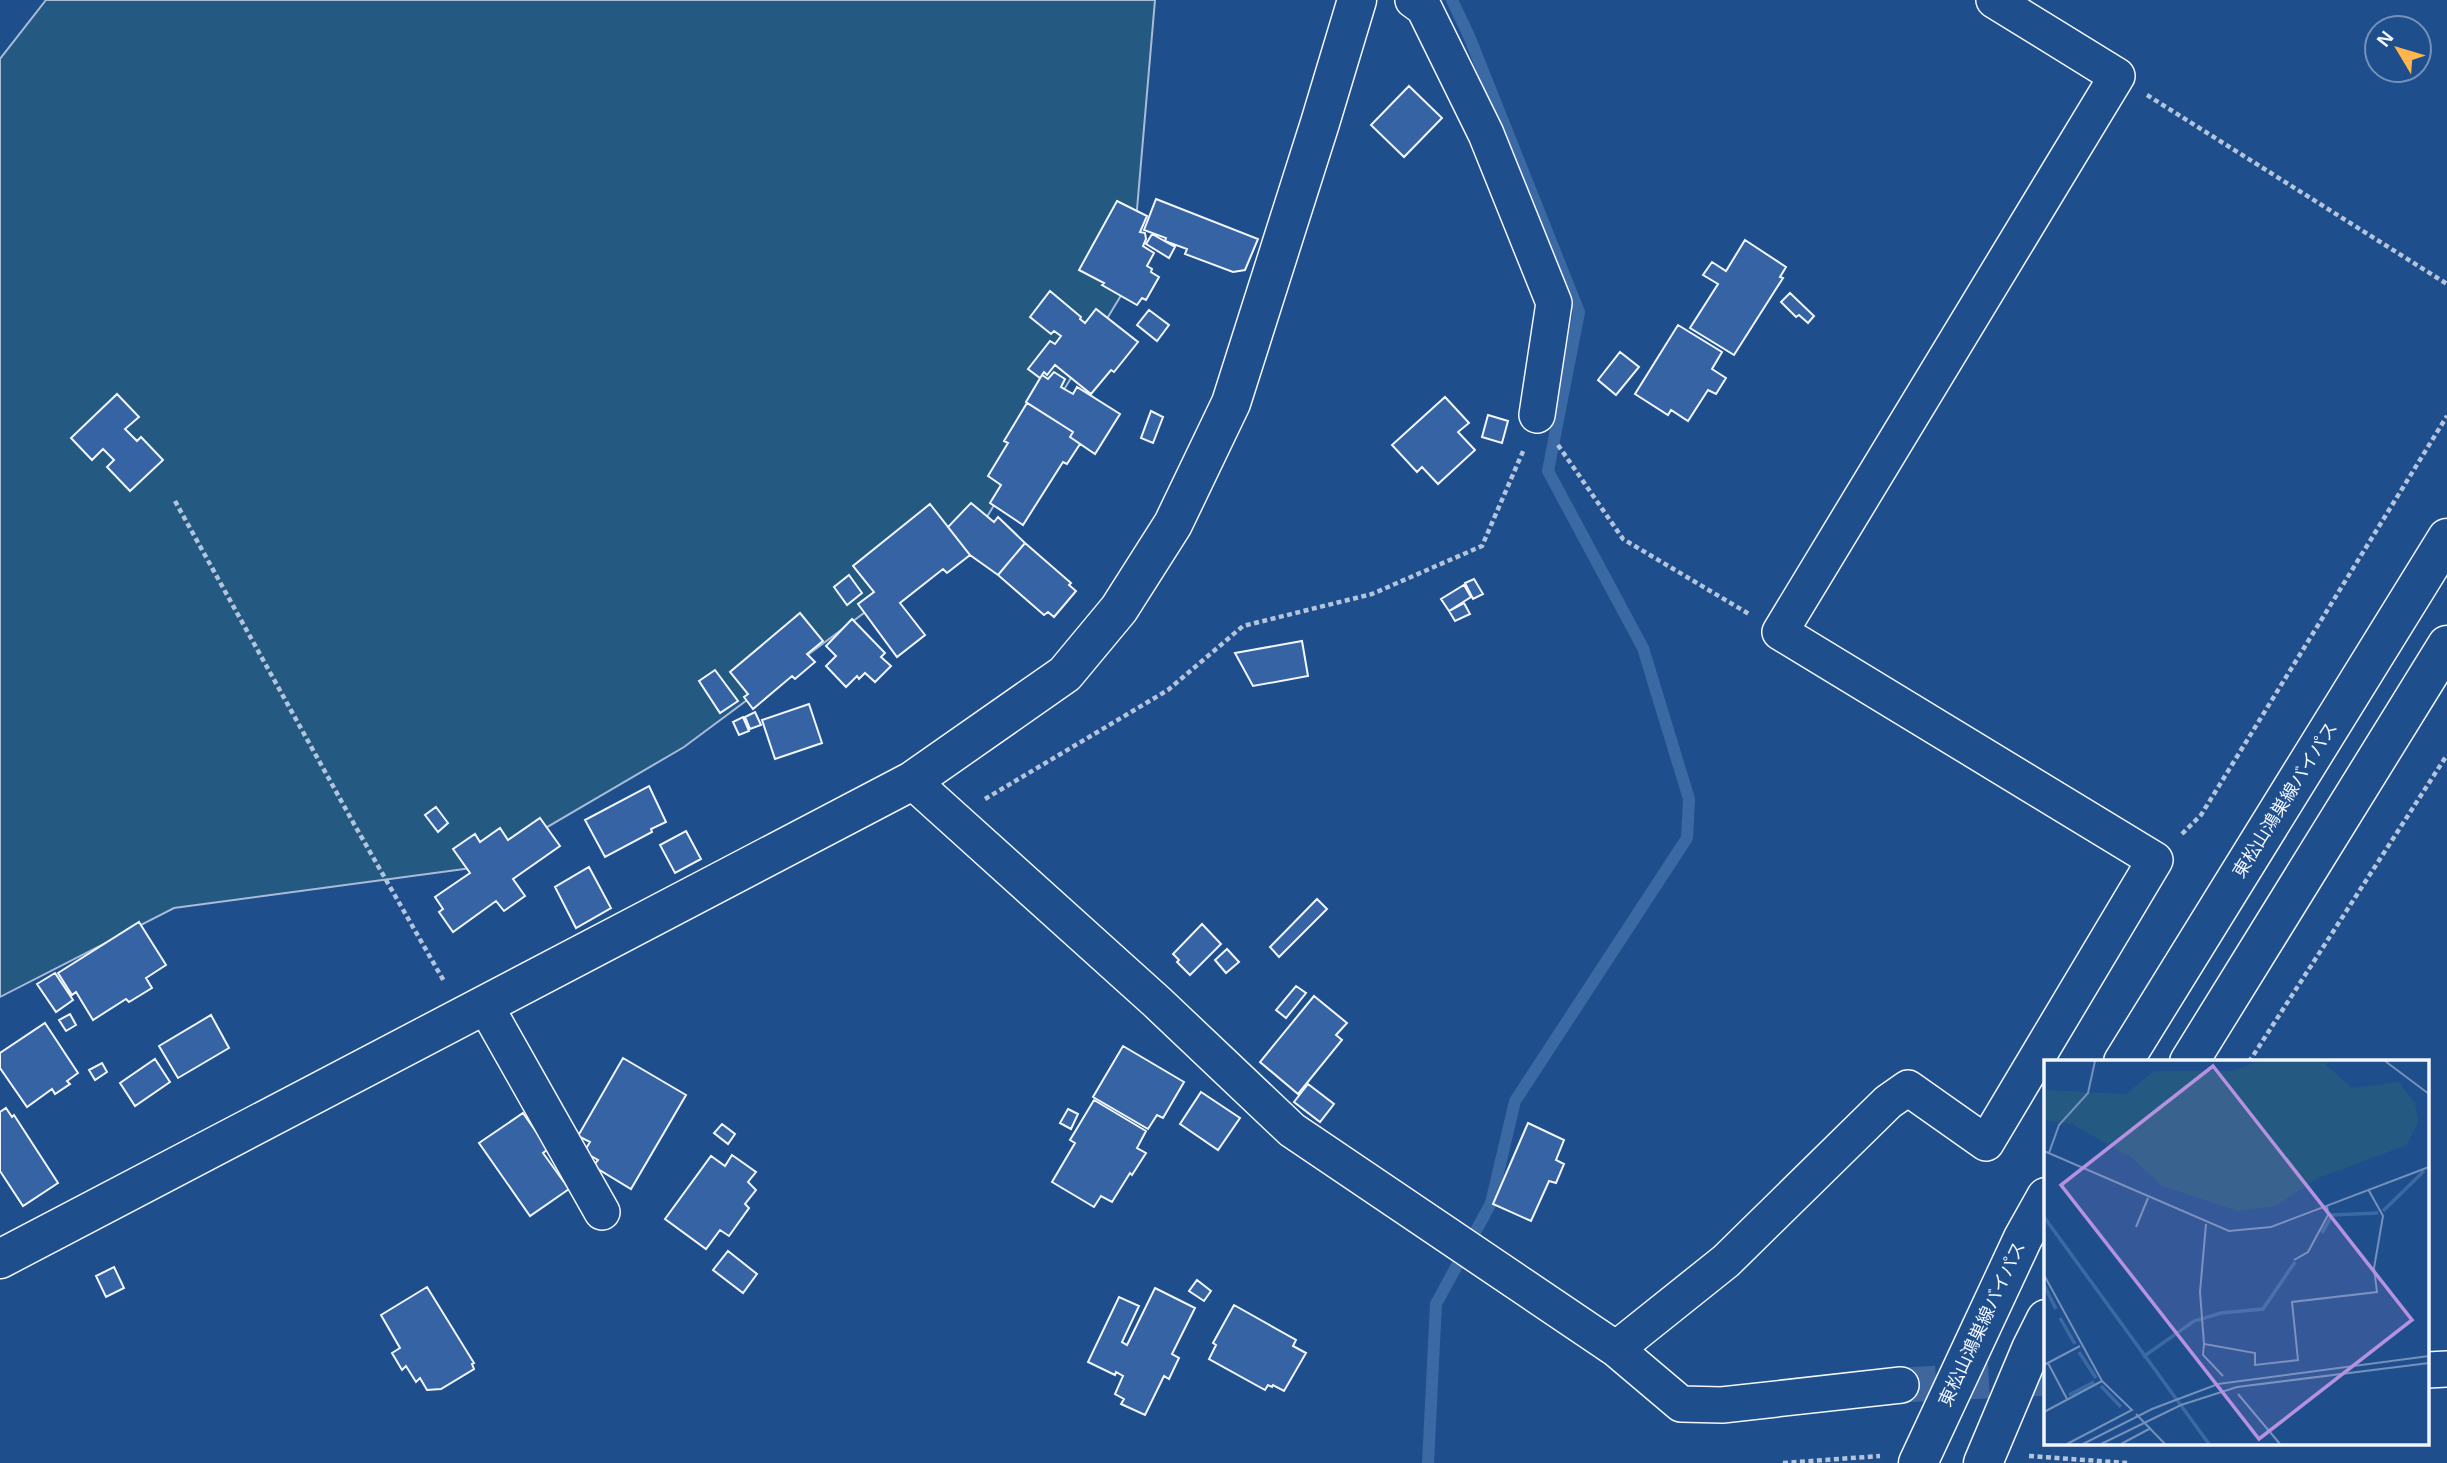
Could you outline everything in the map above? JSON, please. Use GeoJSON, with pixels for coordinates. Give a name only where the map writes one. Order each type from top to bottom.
{"type":"FeatureCollection","features":[{"type":"Feature","properties":{"kind":"street"},"geometry":{"type":"LineString","coordinates":[[0,1259],[912,780],[1065,674],[1119,609],[1173,524],[1231,403],[1357,0]]}},
{"type":"Feature","properties":{"kind":"street"},"geometry":{"type":"LineString","coordinates":[[1413,0],[1424,8],[1486,134],[1554,303],[1537,415]]}},
{"type":"Feature","properties":{"kind":"street"},"geometry":{"type":"LineString","coordinates":[[1616,1349],[1726,1261],[1888,1102],[1908,1088],[1986,1143],[2155,860],[1780,632],[2117,76],[1994,0]]}},
{"type":"Feature","properties":{"kind":"street","name":"東松山鴻巣線バイパス"},"geometry":{"type":"LineString","coordinates":[[2124,1060],[2447,538]]}},
{"type":"Feature","properties":{"kind":"street"},"geometry":{"type":"LineString","coordinates":[[2190,1060],[2447,645]]}},
{"type":"Feature","properties":{"kind":"street"},"geometry":{"type":"LineString","coordinates":[[912,780],[1157,1002],[1292,1130],[1616,1349],[1681,1404],[1722,1405],[1901,1385]]}},
{"type":"Feature","properties":{"kind":"street"},"geometry":{"type":"LineString","coordinates":[[475,1011],[602,1212]]}},
{"type":"Feature","properties":{"kind":"street","name":"東松山鴻巣線バイパス"},"geometry":{"type":"LineString","coordinates":[[1920,1458],[2023,1238],[2044,1201]]}},
{"type":"Feature","properties":{"kind":"street"},"geometry":{"type":"LineString","coordinates":[[1985,1458],[2044,1324]]}},
{"type":"Feature","properties":{"kind":"path"},"geometry":{"type":"LineString","coordinates":[[2117,76],[2447,284]]}},
{"type":"Feature","properties":{"kind":"path"},"geometry":{"type":"LineString","coordinates":[[1537,415],[1623,539],[1780,632]]}},
{"type":"Feature","properties":{"kind":"path"},"geometry":{"type":"LineString","coordinates":[[953,818],[1168,690],[1243,626],[1372,594],[1482,546],[1537,415]]}},
{"type":"Feature","properties":{"kind":"path"},"geometry":{"type":"LineString","coordinates":[[2155,860],[2202,815],[2447,416]]}},
{"type":"Feature","properties":{"kind":"path"},"geometry":{"type":"LineString","coordinates":[[175,501],[354,824],[475,1011]]}},
{"type":"Feature","properties":{"kind":"path"},"geometry":{"type":"LineString","coordinates":[[2250,1060],[2447,755]]}},
{"type":"Feature","properties":{"kind":"path"},"geometry":{"type":"LineString","coordinates":[[1783,1463],[1920,1458]]}},
{"type":"Feature","properties":{"kind":"shaded area"},"geometry":{"type":"Polygon","coordinates":[[[46,0],[1155,0],[1131,279],[982,525],[684,747],[479,867],[174,908],[0,997],[0,59],[46,0]]]}},
{"type":"Feature","properties":{"kind":"building"},"geometry":{"type":"Polygon","coordinates":[[[1409,86],[1442,118],[1404,157],[1371,125],[1409,86]]]}},
{"type":"Feature","properties":{"kind":"building"},"geometry":{"type":"Polygon","coordinates":[[[1156,199],[1258,239],[1245,270],[1233,272],[1185,254],[1187,249],[1144,230],[1156,199]]]}},
{"type":"Feature","properties":{"kind":"building"},"geometry":{"type":"Polygon","coordinates":[[[1117,201],[1147,216],[1140,232],[1145,233],[1143,246],[1154,253],[1147,266],[1159,277],[1146,300],[1142,298],[1137,305],[1079,270],[1117,201]]]}},
{"type":"Feature","properties":{"kind":"building"},"geometry":{"type":"Polygon","coordinates":[[[1152,234],[1175,247],[1169,258],[1146,244],[1152,234]]]}},
{"type":"Feature","properties":{"kind":"building"},"geometry":{"type":"Polygon","coordinates":[[[1745,240],[1786,267],[1780,277],[1783,278],[1734,355],[1690,328],[1718,284],[1703,275],[1712,262],[1726,271],[1745,240]]]}},
{"type":"Feature","properties":{"kind":"building"},"geometry":{"type":"Polygon","coordinates":[[[1050,291],[1085,323],[1096,309],[1138,342],[1114,372],[1111,370],[1091,394],[1055,365],[1047,375],[1044,372],[1040,378],[1028,369],[1050,341],[1055,344],[1061,336],[1054,331],[1051,334],[1030,317],[1050,291]]]}},
{"type":"Feature","properties":{"kind":"building"},"geometry":{"type":"Polygon","coordinates":[[[1790,293],[1814,316],[1808,323],[1799,315],[1796,317],[1781,302],[1790,293]]]}},
{"type":"Feature","properties":{"kind":"building"},"geometry":{"type":"Polygon","coordinates":[[[1149,310],[1169,325],[1157,341],[1137,325],[1149,310]]]}},
{"type":"Feature","properties":{"kind":"building"},"geometry":{"type":"Polygon","coordinates":[[[1678,325],[1722,352],[1712,369],[1726,378],[1716,394],[1708,390],[1688,421],[1671,410],[1668,415],[1635,394],[1678,325]]]}},
{"type":"Feature","properties":{"kind":"building"},"geometry":{"type":"Polygon","coordinates":[[[1620,352],[1639,367],[1616,395],[1598,380],[1620,352]]]}},
{"type":"Feature","properties":{"kind":"building"},"geometry":{"type":"Polygon","coordinates":[[[1054,372],[1065,379],[1061,387],[1073,394],[1077,387],[1120,414],[1095,454],[1070,437],[1073,432],[1026,402],[1042,375],[1048,379],[1054,372]]]}},
{"type":"Feature","properties":{"kind":"building"},"geometry":{"type":"Polygon","coordinates":[[[117,394],[139,417],[125,429],[137,441],[141,437],[163,460],[130,491],[107,467],[114,460],[103,449],[92,460],[71,438],[117,394]]]}},
{"type":"Feature","properties":{"kind":"building"},"geometry":{"type":"Polygon","coordinates":[[[1445,397],[1469,423],[1458,432],[1475,450],[1438,484],[1422,467],[1417,472],[1392,445],[1445,397]]]}},
{"type":"Feature","properties":{"kind":"building"},"geometry":{"type":"Polygon","coordinates":[[[1027,403],[1073,432],[1070,437],[1080,444],[1067,464],[1063,462],[1023,525],[990,503],[1001,485],[988,476],[1008,443],[1004,441],[1027,403]]]}},
{"type":"Feature","properties":{"kind":"building"},"geometry":{"type":"Polygon","coordinates":[[[1151,411],[1163,417],[1153,443],[1141,438],[1151,411]]]}},
{"type":"Feature","properties":{"kind":"building"},"geometry":{"type":"Polygon","coordinates":[[[1488,415],[1508,421],[1502,443],[1482,437],[1488,415]]]}},
{"type":"Feature","properties":{"kind":"building"},"geometry":{"type":"Polygon","coordinates":[[[971,503],[994,522],[998,517],[1025,543],[998,575],[970,555],[948,527],[971,503]]]}},
{"type":"Feature","properties":{"kind":"building"},"geometry":{"type":"Polygon","coordinates":[[[930,504],[970,555],[947,573],[943,569],[900,603],[925,635],[897,657],[858,604],[874,592],[853,566],[930,504]]]}},
{"type":"Feature","properties":{"kind":"building"},"geometry":{"type":"Polygon","coordinates":[[[1025,543],[1071,583],[1069,585],[1076,591],[1054,617],[1048,612],[1044,615],[998,575],[1025,543]]]}},
{"type":"Feature","properties":{"kind":"building"},"geometry":{"type":"Polygon","coordinates":[[[849,575],[862,593],[847,605],[834,587],[849,575]]]}},
{"type":"Feature","properties":{"kind":"building"},"geometry":{"type":"Polygon","coordinates":[[[1474,579],[1483,594],[1473,599],[1465,583],[1474,579]]]}},
{"type":"Feature","properties":{"kind":"building"},"geometry":{"type":"Polygon","coordinates":[[[1464,585],[1471,597],[1449,611],[1441,599],[1464,585]]]}},
{"type":"Feature","properties":{"kind":"building"},"geometry":{"type":"Polygon","coordinates":[[[1464,603],[1470,614],[1455,621],[1449,611],[1464,603]]]}},
{"type":"Feature","properties":{"kind":"building"},"geometry":{"type":"Polygon","coordinates":[[[800,613],[823,641],[807,654],[815,662],[795,679],[792,676],[753,709],[744,697],[748,694],[730,672],[800,613]]]}},
{"type":"Feature","properties":{"kind":"building"},"geometry":{"type":"Polygon","coordinates":[[[852,619],[885,653],[881,657],[891,666],[875,682],[865,673],[859,679],[857,676],[846,687],[826,666],[836,656],[826,646],[852,619]]]}},
{"type":"Feature","properties":{"kind":"building"},"geometry":{"type":"Polygon","coordinates":[[[1302,641],[1308,676],[1253,686],[1235,653],[1302,641]]]}},
{"type":"Feature","properties":{"kind":"building"},"geometry":{"type":"Polygon","coordinates":[[[715,670],[738,701],[720,713],[699,681],[715,670]]]}},
{"type":"Feature","properties":{"kind":"building"},"geometry":{"type":"Polygon","coordinates":[[[809,704],[822,743],[775,759],[762,720],[809,704]]]}},
{"type":"Feature","properties":{"kind":"building"},"geometry":{"type":"Polygon","coordinates":[[[755,712],[761,725],[750,729],[745,717],[755,712]]]}},
{"type":"Feature","properties":{"kind":"building"},"geometry":{"type":"Polygon","coordinates":[[[743,717],[749,731],[739,735],[733,722],[743,717]]]}},
{"type":"Feature","properties":{"kind":"building"},"geometry":{"type":"Polygon","coordinates":[[[649,786],[666,822],[605,857],[585,820],[649,786]]]}},
{"type":"Feature","properties":{"kind":"building"},"geometry":{"type":"Polygon","coordinates":[[[436,807],[448,823],[438,832],[425,815],[436,807]]]}},
{"type":"Feature","properties":{"kind":"building"},"geometry":{"type":"Polygon","coordinates":[[[540,818],[560,846],[513,879],[525,896],[504,911],[496,901],[453,932],[439,912],[443,909],[435,897],[470,873],[453,849],[475,834],[480,842],[500,828],[508,840],[540,818]]]}},
{"type":"Feature","properties":{"kind":"building"},"geometry":{"type":"Polygon","coordinates":[[[686,831],[701,859],[675,873],[660,845],[686,831]]]}},
{"type":"Feature","properties":{"kind":"building"},"geometry":{"type":"Polygon","coordinates":[[[589,867],[611,908],[576,928],[555,887],[589,867]]]}},
{"type":"Feature","properties":{"kind":"building"},"geometry":{"type":"Polygon","coordinates":[[[1317,899],[1327,909],[1279,957],[1270,947],[1317,899]]]}},
{"type":"Feature","properties":{"kind":"building"},"geometry":{"type":"Polygon","coordinates":[[[139,922],[166,965],[146,978],[152,988],[129,1002],[126,999],[93,1020],[76,992],[72,995],[58,973],[139,922]]]}},
{"type":"Feature","properties":{"kind":"building"},"geometry":{"type":"Polygon","coordinates":[[[1202,924],[1221,944],[1190,975],[1173,954],[1202,924]]]}},
{"type":"Feature","properties":{"kind":"building"},"geometry":{"type":"Polygon","coordinates":[[[1227,949],[1239,962],[1226,973],[1215,960],[1227,949]]]}},
{"type":"Feature","properties":{"kind":"building"},"geometry":{"type":"Polygon","coordinates":[[[55,973],[73,1000],[56,1012],[37,984],[55,973]]]}},
{"type":"Feature","properties":{"kind":"building"},"geometry":{"type":"Polygon","coordinates":[[[1296,986],[1306,993],[1286,1018],[1276,1010],[1296,986]]]}},
{"type":"Feature","properties":{"kind":"building"},"geometry":{"type":"Polygon","coordinates":[[[1314,996],[1347,1023],[1336,1035],[1342,1040],[1298,1094],[1260,1062],[1314,996]]]}},
{"type":"Feature","properties":{"kind":"building"},"geometry":{"type":"Polygon","coordinates":[[[70,1014],[76,1025],[66,1031],[59,1020],[70,1014]]]}},
{"type":"Feature","properties":{"kind":"building"},"geometry":{"type":"Polygon","coordinates":[[[211,1015],[229,1048],[178,1078],[159,1046],[211,1015]]]}},
{"type":"Feature","properties":{"kind":"building"},"geometry":{"type":"Polygon","coordinates":[[[45,1023],[78,1073],[67,1081],[70,1084],[55,1094],[52,1089],[27,1107],[0,1068],[0,1053],[45,1023]]]}},
{"type":"Feature","properties":{"kind":"building"},"geometry":{"type":"Polygon","coordinates":[[[1123,1046],[1184,1082],[1163,1118],[1157,1115],[1148,1129],[1093,1097],[1123,1046]]]}},
{"type":"Feature","properties":{"kind":"building"},"geometry":{"type":"Polygon","coordinates":[[[623,1058],[686,1095],[631,1189],[593,1166],[598,1160],[584,1152],[590,1142],[578,1136],[623,1058]]]}},
{"type":"Feature","properties":{"kind":"building"},"geometry":{"type":"Polygon","coordinates":[[[155,1059],[170,1082],[135,1106],[120,1083],[155,1059]]]}},
{"type":"Feature","properties":{"kind":"building"},"geometry":{"type":"Polygon","coordinates":[[[102,1063],[107,1072],[95,1080],[89,1070],[102,1063]]]}},
{"type":"Feature","properties":{"kind":"building"},"geometry":{"type":"Polygon","coordinates":[[[1308,1084],[1334,1104],[1320,1122],[1294,1102],[1308,1084]]]}},
{"type":"Feature","properties":{"kind":"building"},"geometry":{"type":"Polygon","coordinates":[[[1201,1092],[1240,1118],[1218,1150],[1180,1124],[1201,1092]]]}},
{"type":"Feature","properties":{"kind":"building"},"geometry":{"type":"Polygon","coordinates":[[[1094,1100],[1146,1131],[1137,1148],[1146,1153],[1112,1202],[1101,1196],[1094,1207],[1052,1182],[1075,1143],[1070,1140],[1094,1100]]]}},
{"type":"Feature","properties":{"kind":"building"},"geometry":{"type":"Polygon","coordinates":[[[6,1108],[12,1117],[14,1115],[58,1183],[23,1206],[0,1171],[0,1112],[6,1108]]]}},
{"type":"Feature","properties":{"kind":"building"},"geometry":{"type":"Polygon","coordinates":[[[1068,1109],[1078,1114],[1071,1129],[1060,1123],[1068,1109]]]}},
{"type":"Feature","properties":{"kind":"building"},"geometry":{"type":"Polygon","coordinates":[[[523,1113],[548,1149],[543,1153],[569,1189],[530,1216],[479,1143],[523,1113]]]}},
{"type":"Feature","properties":{"kind":"building"},"geometry":{"type":"Polygon","coordinates":[[[1528,1123],[1564,1140],[1556,1160],[1564,1164],[1556,1183],[1549,1181],[1531,1221],[1493,1204],[1528,1123]]]}},
{"type":"Feature","properties":{"kind":"building"},"geometry":{"type":"Polygon","coordinates":[[[722,1124],[735,1134],[728,1144],[714,1133],[722,1124]]]}},
{"type":"Feature","properties":{"kind":"building"},"geometry":{"type":"Polygon","coordinates":[[[732,1155],[756,1172],[748,1182],[756,1190],[745,1204],[749,1208],[729,1236],[720,1230],[706,1249],[665,1219],[711,1156],[725,1166],[732,1155]]]}},
{"type":"Feature","properties":{"kind":"building"},"geometry":{"type":"Polygon","coordinates":[[[728,1251],[757,1274],[743,1293],[713,1270],[728,1251]]]}},
{"type":"Feature","properties":{"kind":"building"},"geometry":{"type":"Polygon","coordinates":[[[114,1267],[124,1288],[106,1297],[96,1276],[114,1267]]]}},
{"type":"Feature","properties":{"kind":"building"},"geometry":{"type":"Polygon","coordinates":[[[1197,1280],[1211,1291],[1204,1301],[1189,1291],[1197,1280]]]}},
{"type":"Feature","properties":{"kind":"building"},"geometry":{"type":"Polygon","coordinates":[[[427,1287],[474,1363],[474,1369],[441,1389],[427,1390],[420,1378],[416,1382],[406,1366],[402,1370],[392,1353],[400,1348],[381,1315],[427,1287]]]}},
{"type":"Feature","properties":{"kind":"building"},"geometry":{"type":"Polygon","coordinates":[[[1155,1288],[1195,1308],[1172,1354],[1179,1358],[1169,1379],[1164,1376],[1145,1415],[1121,1404],[1124,1399],[1115,1394],[1123,1376],[1088,1362],[1119,1297],[1139,1306],[1122,1342],[1127,1345],[1155,1288]]]}},
{"type":"Feature","properties":{"kind":"building"},"geometry":{"type":"Polygon","coordinates":[[[1234,1305],[1296,1340],[1293,1346],[1306,1353],[1284,1391],[1273,1385],[1268,1385],[1265,1390],[1209,1359],[1216,1345],[1213,1343],[1234,1305]]]}},
{"type":"Feature","properties":{"kind":"waterway"},"geometry":{"type":"LineString","coordinates":[[1428,1463],[1436,1304],[1491,1203],[1515,1101],[1687,838],[1689,799],[1643,648],[1548,471],[1579,312],[1469,36],[1452,0]]}},
{"type":"Feature","properties":{"kind":"tunnel"},"geometry":{"type":"LineString","coordinates":[[1901,1385],[2044,1378]]}}]}
